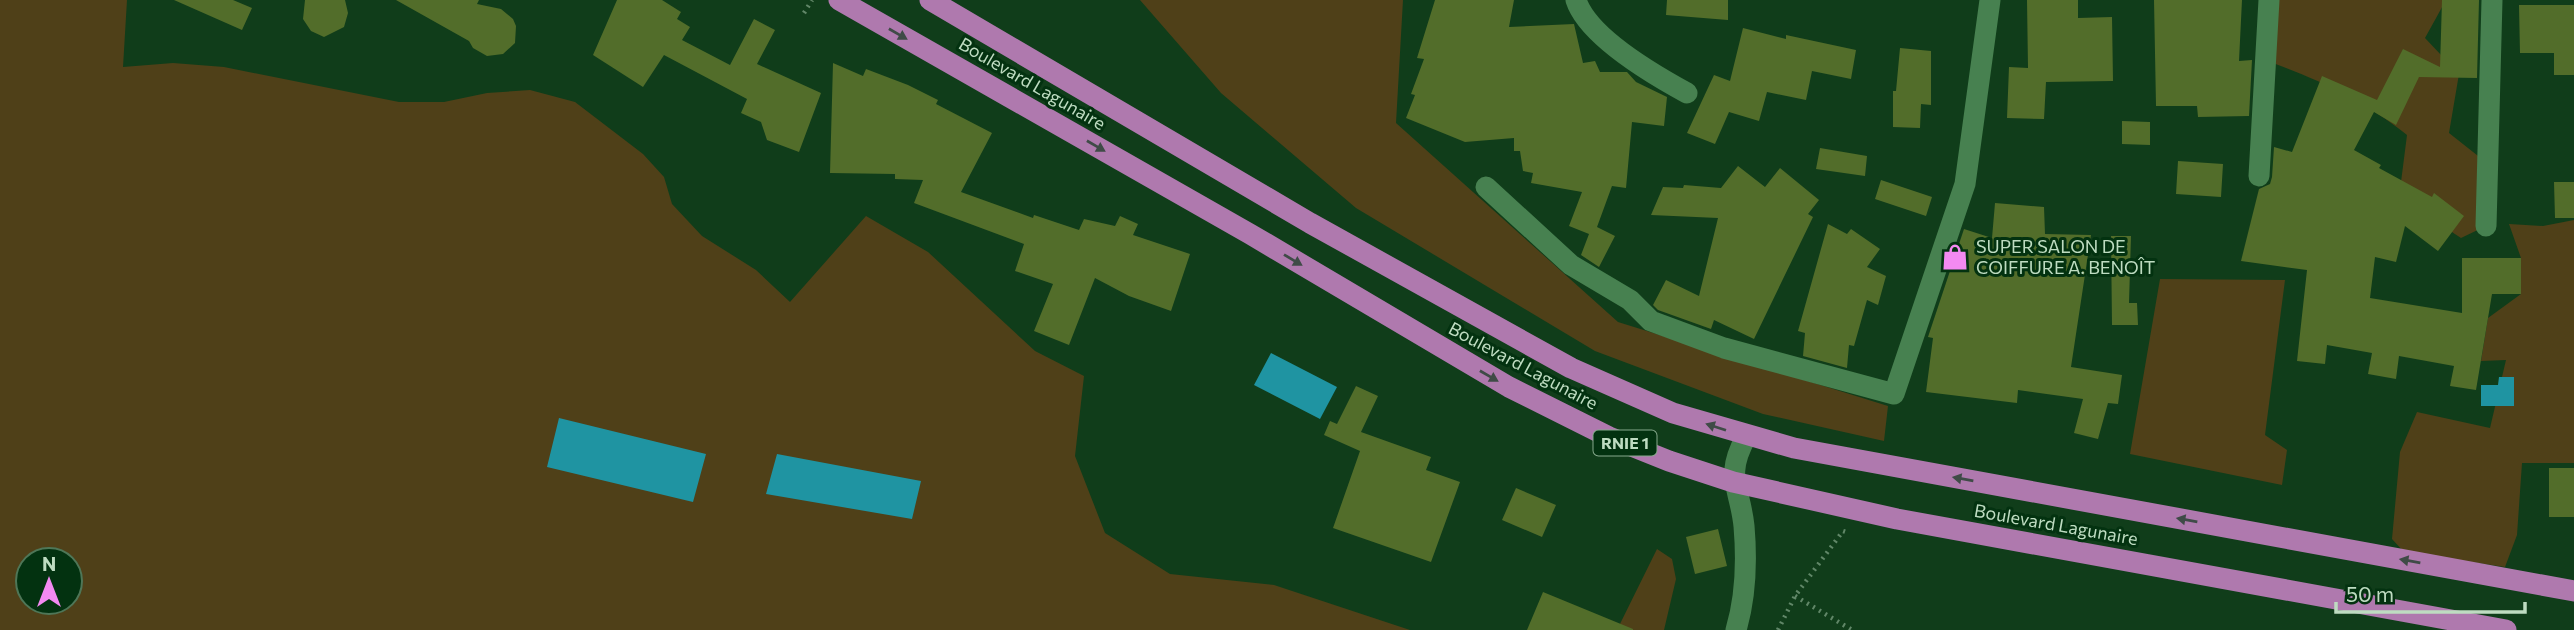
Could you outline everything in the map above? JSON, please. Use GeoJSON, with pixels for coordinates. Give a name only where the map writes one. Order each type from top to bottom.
{"type":"FeatureCollection","features":[{"type":"Feature","properties":{"kind":"highway","name":"Boulevard Lagunaire"},"geometry":{"type":"LineString","coordinates":[[839,0],[1250,234],[1509,387],[1609,437],[1732,482],[1897,519],[2506,630]]}},
{"type":"Feature","properties":{"kind":"highway","name":"Boulevard Lagunaire"},"geometry":{"type":"LineString","coordinates":[[930,0],[1322,229],[1571,368],[1627,395],[1746,436],[1794,448],[2574,590]]}},
{"type":"Feature","properties":{"kind":"street"},"geometry":{"type":"LineString","coordinates":[[1576,0],[1590,25],[1655,75],[1687,93]]}},
{"type":"Feature","properties":{"kind":"street"},"geometry":{"type":"LineString","coordinates":[[1486,187],[1571,265],[1630,300],[1651,321],[1724,348],[1894,394],[1965,184],[1990,0]]}},
{"type":"Feature","properties":{"kind":"street"},"geometry":{"type":"LineString","coordinates":[[2259,176],[2269,0]]}},
{"type":"Feature","properties":{"kind":"street"},"geometry":{"type":"LineString","coordinates":[[2486,226],[2491,0]]}},
{"type":"Feature","properties":{"kind":"street"},"geometry":{"type":"LineString","coordinates":[[1736,630],[1745,592],[1746,553],[1743,522],[1732,482],[1737,458],[1746,436]]}},
{"type":"Feature","properties":{"kind":"path"},"geometry":{"type":"LineString","coordinates":[[804,13],[812,0]]}},
{"type":"Feature","properties":{"kind":"path"},"geometry":{"type":"LineString","coordinates":[[1778,630],[1795,596],[1843,531],[1854,534]]}},
{"type":"Feature","properties":{"kind":"path"},"geometry":{"type":"LineString","coordinates":[[1795,596],[1852,630]]}},
{"type":"Feature","properties":{"kind":"shaded area"},"geometry":{"type":"Polygon","coordinates":[[[0,0],[127,0],[123,67],[173,63],[224,67],[399,102],[444,102],[487,93],[530,90],[575,102],[643,154],[664,177],[672,204],[702,236],[756,270],[790,302],[866,216],[928,252],[1035,351],[1084,376],[1075,456],[1105,533],[1170,574],[1274,585],[1410,630],[0,630],[0,0]]]}},
{"type":"Feature","properties":{"kind":"shaded area"},"geometry":{"type":"Polygon","coordinates":[[[1140,0],[1403,0],[1396,123],[1618,322],[1888,406],[1884,441],[1763,414],[1595,351],[1356,208],[1221,93],[1140,0]]]}},
{"type":"Feature","properties":{"kind":"shaded area"},"geometry":{"type":"Polygon","coordinates":[[[2269,0],[2446,0],[2425,38],[2459,74],[2449,133],[2487,163],[2486,226],[2461,238],[2414,207],[2401,182],[2407,135],[2374,111],[2340,92],[2267,61],[2269,0]]]}},
{"type":"Feature","properties":{"kind":"shaded area"},"geometry":{"type":"Polygon","coordinates":[[[2574,220],[2574,463],[2522,463],[2517,535],[2505,567],[2404,552],[2392,539],[2400,452],[2417,412],[2490,428],[2506,360],[2481,361],[2488,318],[2521,294],[2521,258],[2509,224],[2543,226],[2574,220]]]}},
{"type":"Feature","properties":{"kind":"shaded area"},"geometry":{"type":"Polygon","coordinates":[[[2160,279],[2285,280],[2265,435],[2287,450],[2282,485],[2130,454],[2160,279]]]}},
{"type":"Feature","properties":{"kind":"shaded area"},"geometry":{"type":"Polygon","coordinates":[[[1657,549],[1672,559],[1676,579],[1664,630],[1617,630],[1657,549]]]}},
{"type":"Feature","properties":{"kind":"water"},"geometry":{"type":"Polygon","coordinates":[[[1271,353],[1337,387],[1320,419],[1254,385],[1271,353]]]}},
{"type":"Feature","properties":{"kind":"water"},"geometry":{"type":"Polygon","coordinates":[[[2499,377],[2514,377],[2514,406],[2481,406],[2481,385],[2498,385],[2499,377]]]}},
{"type":"Feature","properties":{"kind":"water"},"geometry":{"type":"Polygon","coordinates":[[[559,418],[706,454],[693,502],[547,467],[559,418]]]}},
{"type":"Feature","properties":{"kind":"water"},"geometry":{"type":"Polygon","coordinates":[[[777,454],[921,481],[912,519],[766,494],[777,454]]]}},
{"type":"Feature","properties":{"kind":"building"},"geometry":{"type":"Polygon","coordinates":[[[174,0],[233,0],[252,8],[242,30],[174,0]]]}},
{"type":"Feature","properties":{"kind":"building"},"geometry":{"type":"Polygon","coordinates":[[[305,0],[345,0],[348,13],[344,27],[324,37],[311,31],[303,19],[305,0]]]}},
{"type":"Feature","properties":{"kind":"building"},"geometry":{"type":"Polygon","coordinates":[[[396,0],[479,0],[477,4],[501,9],[513,19],[516,26],[515,43],[503,54],[487,56],[473,48],[469,41],[396,0]]]}},
{"type":"Feature","properties":{"kind":"building"},"geometry":{"type":"Polygon","coordinates":[[[617,0],[662,0],[681,12],[677,19],[690,27],[682,40],[730,65],[754,19],[775,30],[757,64],[821,93],[799,152],[767,140],[761,122],[741,113],[747,99],[664,55],[643,87],[593,55],[617,0]]]}},
{"type":"Feature","properties":{"kind":"building"},"geometry":{"type":"Polygon","coordinates":[[[1435,0],[1514,0],[1509,27],[1574,24],[1583,63],[1595,61],[1600,72],[1627,72],[1636,82],[1667,97],[1664,126],[1632,122],[1626,188],[1612,186],[1597,227],[1615,236],[1599,267],[1581,255],[1589,234],[1569,226],[1582,192],[1531,183],[1533,173],[1523,171],[1520,151],[1514,151],[1514,138],[1465,142],[1406,118],[1415,95],[1411,94],[1424,59],[1417,58],[1435,0]]]}},
{"type":"Feature","properties":{"kind":"building"},"geometry":{"type":"Polygon","coordinates":[[[1667,0],[1728,0],[1728,20],[1666,15],[1667,0]]]}},
{"type":"Feature","properties":{"kind":"building"},"geometry":{"type":"Polygon","coordinates":[[[2027,0],[2078,0],[2078,18],[2112,17],[2113,81],[2046,82],[2044,119],[2007,118],[2009,67],[2028,68],[2027,0]]]}},
{"type":"Feature","properties":{"kind":"building"},"geometry":{"type":"Polygon","coordinates":[[[2154,0],[2242,0],[2239,61],[2252,60],[2249,116],[2198,117],[2197,106],[2156,106],[2154,0]]]}},
{"type":"Feature","properties":{"kind":"building"},"geometry":{"type":"Polygon","coordinates":[[[2442,0],[2479,0],[2477,78],[2419,77],[2396,125],[2374,112],[2354,150],[2381,165],[2379,168],[2432,197],[2434,193],[2464,216],[2438,251],[2405,226],[2396,262],[2375,257],[2370,298],[2462,313],[2462,258],[2521,258],[2521,294],[2492,294],[2476,390],[2450,386],[2454,366],[2399,356],[2396,379],[2368,374],[2372,353],[2327,345],[2325,364],[2297,361],[2307,270],[2241,261],[2259,189],[2270,184],[2274,147],[2292,152],[2322,76],[2377,100],[2403,49],[2440,67],[2442,0]]]}},
{"type":"Feature","properties":{"kind":"building"},"geometry":{"type":"Polygon","coordinates":[[[2519,5],[2574,5],[2574,75],[2554,75],[2554,53],[2520,53],[2519,5]]]}},
{"type":"Feature","properties":{"kind":"building"},"geometry":{"type":"Polygon","coordinates":[[[1743,28],[1786,39],[1786,35],[1856,50],[1851,79],[1812,71],[1806,100],[1767,92],[1759,121],[1729,112],[1715,144],[1687,133],[1714,75],[1730,81],[1743,28]]]}},
{"type":"Feature","properties":{"kind":"building"},"geometry":{"type":"Polygon","coordinates":[[[1900,48],[1931,51],[1931,105],[1921,104],[1920,128],[1893,127],[1893,91],[1896,91],[1900,48]]]}},
{"type":"Feature","properties":{"kind":"building"},"geometry":{"type":"Polygon","coordinates":[[[833,63],[863,76],[866,69],[908,85],[938,100],[936,104],[992,133],[961,192],[1033,218],[1034,215],[1079,230],[1084,219],[1115,226],[1120,216],[1138,224],[1133,235],[1190,254],[1171,311],[1129,296],[1095,278],[1069,345],[1034,331],[1053,284],[1015,271],[1024,244],[914,203],[923,180],[895,179],[895,174],[830,173],[833,63]]]}},
{"type":"Feature","properties":{"kind":"building"},"geometry":{"type":"Polygon","coordinates":[[[2122,121],[2150,122],[2150,145],[2122,144],[2122,121]]]}},
{"type":"Feature","properties":{"kind":"building"},"geometry":{"type":"Polygon","coordinates":[[[1820,148],[1867,156],[1865,176],[1816,169],[1820,148]]]}},
{"type":"Feature","properties":{"kind":"building"},"geometry":{"type":"Polygon","coordinates":[[[2178,161],[2223,164],[2221,197],[2176,194],[2178,161]]]}},
{"type":"Feature","properties":{"kind":"building"},"geometry":{"type":"Polygon","coordinates":[[[1738,166],[1765,187],[1780,168],[1819,200],[1808,214],[1813,217],[1754,339],[1714,320],[1711,329],[1658,310],[1653,305],[1666,280],[1699,296],[1718,218],[1651,215],[1663,187],[1683,188],[1684,185],[1721,188],[1738,166]]]}},
{"type":"Feature","properties":{"kind":"building"},"geometry":{"type":"Polygon","coordinates":[[[1881,180],[1932,197],[1926,216],[1875,199],[1881,180]]]}},
{"type":"Feature","properties":{"kind":"building"},"geometry":{"type":"Polygon","coordinates":[[[2554,182],[2574,182],[2574,218],[2555,218],[2554,182]]]}},
{"type":"Feature","properties":{"kind":"building"},"geometry":{"type":"Polygon","coordinates":[[[1995,203],[2044,207],[2045,234],[2091,235],[2071,367],[2122,375],[2118,404],[2108,403],[2098,439],[2074,433],[2083,399],[2018,390],[2017,403],[1926,392],[1933,338],[1928,337],[1964,229],[1992,238],[1995,203]]]}},
{"type":"Feature","properties":{"kind":"building"},"geometry":{"type":"Polygon","coordinates":[[[1828,224],[1847,234],[1851,229],[1880,249],[1867,267],[1886,276],[1878,305],[1867,300],[1854,346],[1849,345],[1847,368],[1803,356],[1805,333],[1798,331],[1828,224]]]}},
{"type":"Feature","properties":{"kind":"building"},"geometry":{"type":"Polygon","coordinates":[[[2111,236],[2131,236],[2129,303],[2137,303],[2138,325],[2112,325],[2111,236]]]}},
{"type":"Feature","properties":{"kind":"building"},"geometry":{"type":"Polygon","coordinates":[[[1356,386],[1378,396],[1361,432],[1431,457],[1426,470],[1460,482],[1431,562],[1333,528],[1360,451],[1324,435],[1330,421],[1337,424],[1356,386]]]}},
{"type":"Feature","properties":{"kind":"building"},"geometry":{"type":"Polygon","coordinates":[[[2549,468],[2574,468],[2574,517],[2549,517],[2549,468]]]}},
{"type":"Feature","properties":{"kind":"building"},"geometry":{"type":"Polygon","coordinates":[[[1516,488],[1556,505],[1542,537],[1502,520],[1516,488]]]}},
{"type":"Feature","properties":{"kind":"building"},"geometry":{"type":"Polygon","coordinates":[[[1718,529],[1727,566],[1695,574],[1686,537],[1718,529]]]}},
{"type":"Feature","properties":{"kind":"building"},"geometry":{"type":"Polygon","coordinates":[[[1543,592],[1633,629],[1633,630],[1527,630],[1543,592]]]}},
{"type":"Feature","properties":{"kind":"place","name":"SUPER SALON DE COIFFURE A. BENOÎT"},"geometry":{"type":"Point","coordinates":[1955,257]}}]}
